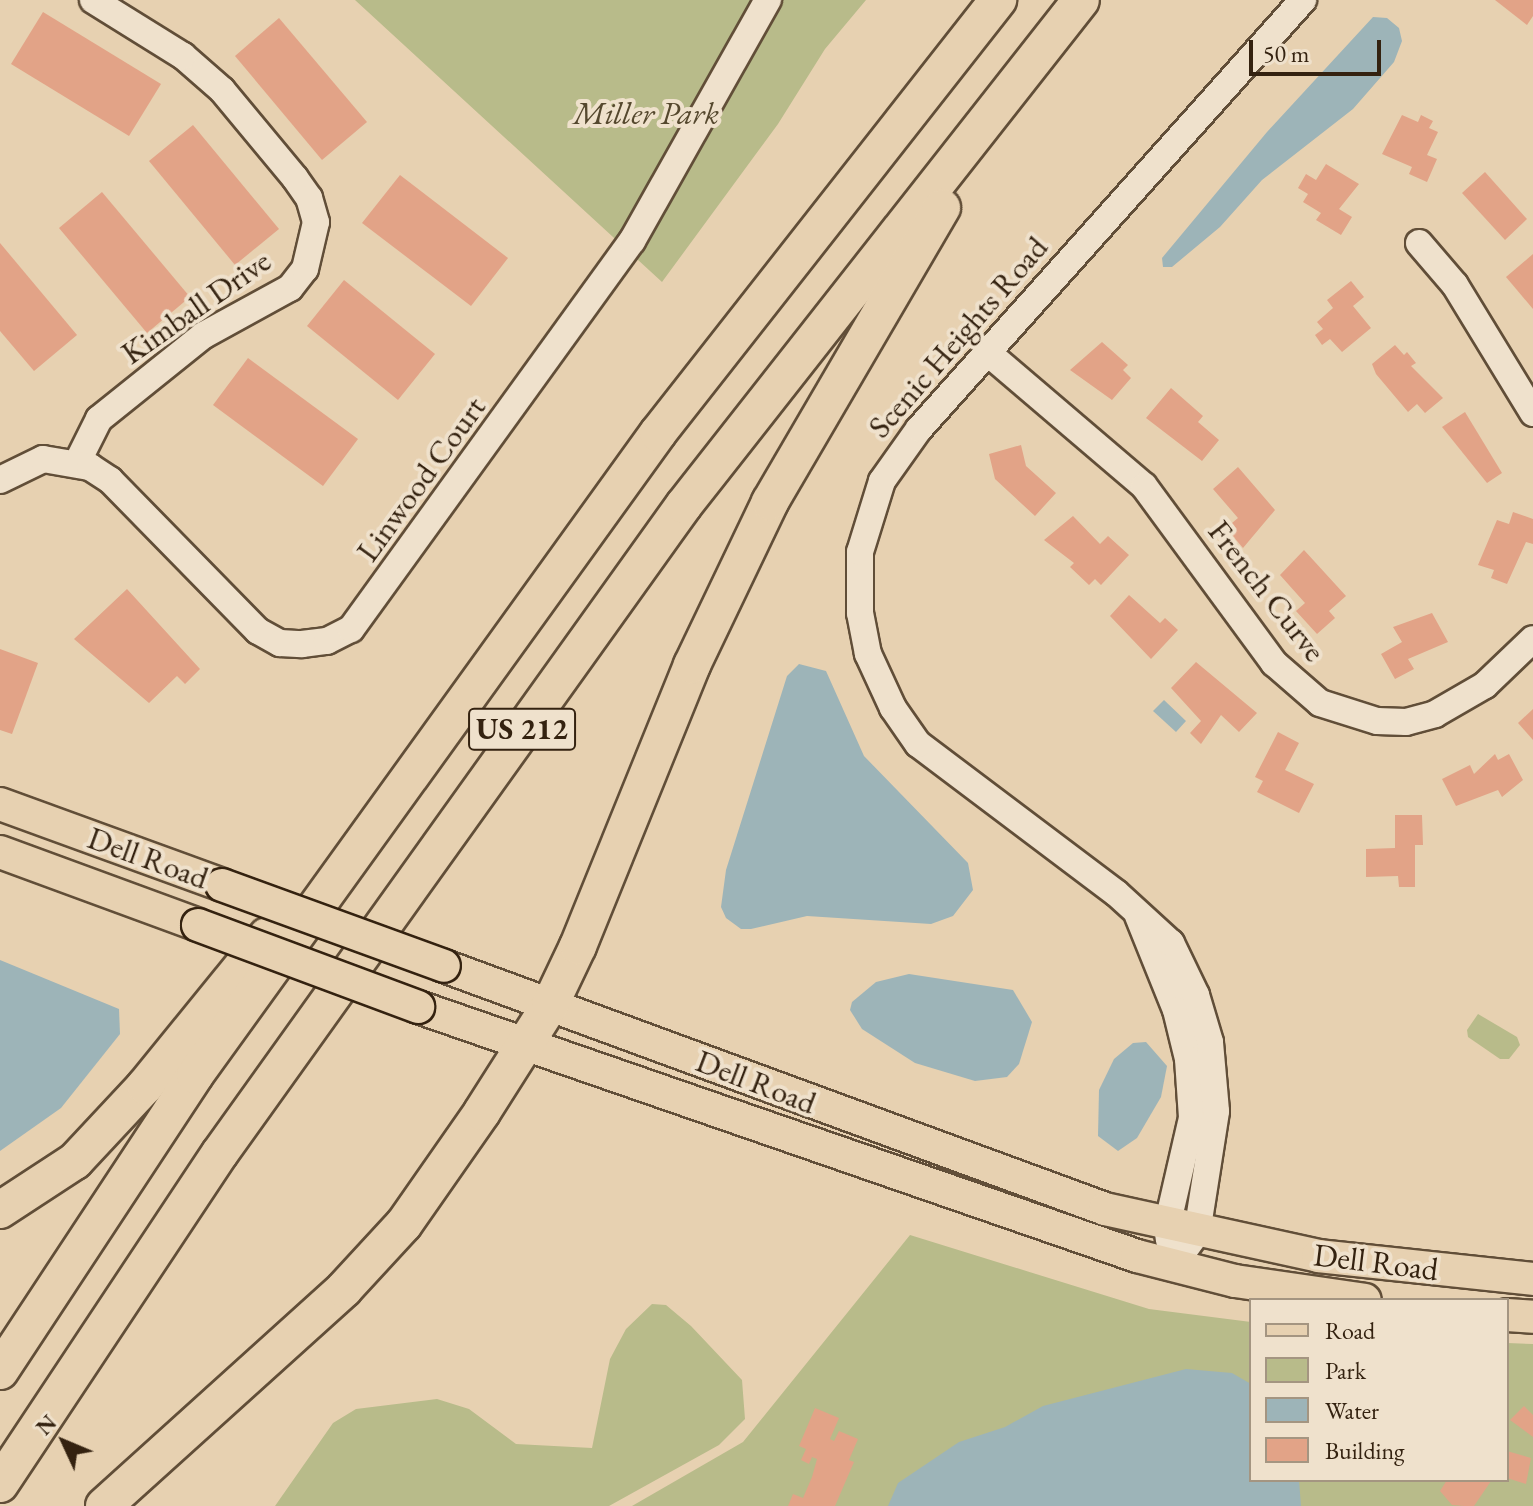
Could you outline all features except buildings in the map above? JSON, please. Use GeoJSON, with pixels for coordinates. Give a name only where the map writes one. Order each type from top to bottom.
{"type":"FeatureCollection","features":[{"type":"Feature","properties":{"kind":"highway","name":"US 212"},"geometry":{"type":"LineString","coordinates":[[0,1371],[195,1075],[658,433],[998,0]]}},
{"type":"Feature","properties":{"kind":"highway","name":"US 212"},"geometry":{"type":"LineString","coordinates":[[0,1484],[220,1153],[675,518],[1081,0]]}},
{"type":"Feature","properties":{"kind":"highway"},"geometry":{"type":"LineString","coordinates":[[104,1506],[344,1289],[404,1224],[482,1112],[523,1042],[550,1005],[692,665],[770,502],[950,195],[1095,0]]}},
{"type":"Feature","properties":{"kind":"highway"},"geometry":{"type":"LineString","coordinates":[[0,1210],[75,1161],[145,1086],[332,855],[540,568],[658,433]]}},
{"type":"Feature","properties":{"kind":"main road","name":"Dell Road"},"geometry":{"type":"LineString","coordinates":[[0,804],[868,1125],[1182,1230],[1333,1258],[1533,1279]]}},
{"type":"Feature","properties":{"kind":"main road","name":"Dell Road"},"geometry":{"type":"LineString","coordinates":[[0,852],[418,1007],[1044,1227],[1172,1267],[1353,1298]]}},
{"type":"Feature","properties":{"kind":"main road"},"geometry":{"type":"LineString","coordinates":[[1509,1315],[1533,1317]]}},
{"type":"Feature","properties":{"kind":"street","name":"Kimball Drive"},"geometry":{"type":"LineString","coordinates":[[77,463],[99,419],[204,335],[290,288],[305,269],[316,222],[309,198],[295,178],[222,90],[183,56],[93,0]]}},
{"type":"Feature","properties":{"kind":"street","name":"Linwood Court"},"geometry":{"type":"LineString","coordinates":[[0,480],[43,459],[77,463],[110,480],[258,631],[280,643],[302,644],[327,641],[351,629],[632,241],[768,0]]}},
{"type":"Feature","properties":{"kind":"street","name":"Scenic Heights Road"},"geometry":{"type":"LineString","coordinates":[[1172,1267],[1216,1111],[1210,1042],[1196,995],[1171,943],[1116,893],[918,744],[893,708],[868,654],[857,579],[871,505],[902,450],[1303,0]]}},
{"type":"Feature","properties":{"kind":"street"},"geometry":{"type":"LineString","coordinates":[[1419,243],[1455,285],[1533,413]]}},
{"type":"Feature","properties":{"kind":"street","name":"French Curve"},"geometry":{"type":"LineString","coordinates":[[987,352],[1144,486],[1274,663],[1320,703],[1377,721],[1406,722],[1435,714],[1473,694],[1533,639]]}},
{"type":"Feature","properties":{"kind":"green space","name":"Miller Park"},"geometry":{"type":"Polygon","coordinates":[[[355,0],[866,0],[825,49],[778,124],[662,282],[355,0]]]}},
{"type":"Feature","properties":{"kind":"green space"},"geometry":{"type":"Polygon","coordinates":[[[1478,1014],[1517,1037],[1520,1045],[1509,1059],[1500,1059],[1468,1037],[1467,1030],[1478,1014]]]}},
{"type":"Feature","properties":{"kind":"green space"},"geometry":{"type":"Polygon","coordinates":[[[910,1235],[1149,1309],[1249,1322],[1249,1482],[1509,1482],[1509,1343],[1533,1344],[1533,1506],[632,1506],[743,1442],[910,1235]]]}},
{"type":"Feature","properties":{"kind":"green space"},"geometry":{"type":"Polygon","coordinates":[[[652,1304],[666,1305],[691,1326],[742,1380],[745,1419],[719,1445],[609,1506],[275,1506],[333,1423],[356,1409],[437,1399],[469,1409],[516,1444],[592,1448],[610,1359],[626,1329],[652,1304]]]}},
{"type":"Feature","properties":{"kind":"water"},"geometry":{"type":"Polygon","coordinates":[[[1373,17],[1387,18],[1399,28],[1402,41],[1394,62],[1353,109],[1262,180],[1220,227],[1172,267],[1163,267],[1162,258],[1267,132],[1373,17]]]}},
{"type":"Feature","properties":{"kind":"water"},"geometry":{"type":"Polygon","coordinates":[[[799,664],[826,671],[864,756],[968,863],[973,890],[953,916],[931,924],[807,916],[751,929],[741,929],[726,918],[721,907],[726,870],[787,676],[799,664]]]}},
{"type":"Feature","properties":{"kind":"water"},"geometry":{"type":"Polygon","coordinates":[[[1164,700],[1186,721],[1176,732],[1153,711],[1164,700]]]}},
{"type":"Feature","properties":{"kind":"water"},"geometry":{"type":"Polygon","coordinates":[[[0,960],[119,1009],[120,1034],[61,1108],[0,1151],[0,960]]]}},
{"type":"Feature","properties":{"kind":"water"},"geometry":{"type":"Polygon","coordinates":[[[909,974],[1013,990],[1032,1022],[1019,1064],[1007,1077],[975,1081],[915,1063],[862,1029],[850,1010],[852,1002],[876,982],[909,974]]]}},
{"type":"Feature","properties":{"kind":"water"},"geometry":{"type":"Polygon","coordinates":[[[1146,1042],[1167,1066],[1161,1097],[1137,1138],[1118,1151],[1098,1136],[1099,1090],[1114,1059],[1133,1043],[1146,1042]]]}},
{"type":"Feature","properties":{"kind":"water"},"geometry":{"type":"Polygon","coordinates":[[[1186,1369],[1232,1373],[1249,1383],[1249,1482],[1299,1482],[1301,1506],[888,1506],[898,1483],[959,1442],[1005,1427],[1043,1406],[1186,1369]]]}}]}
